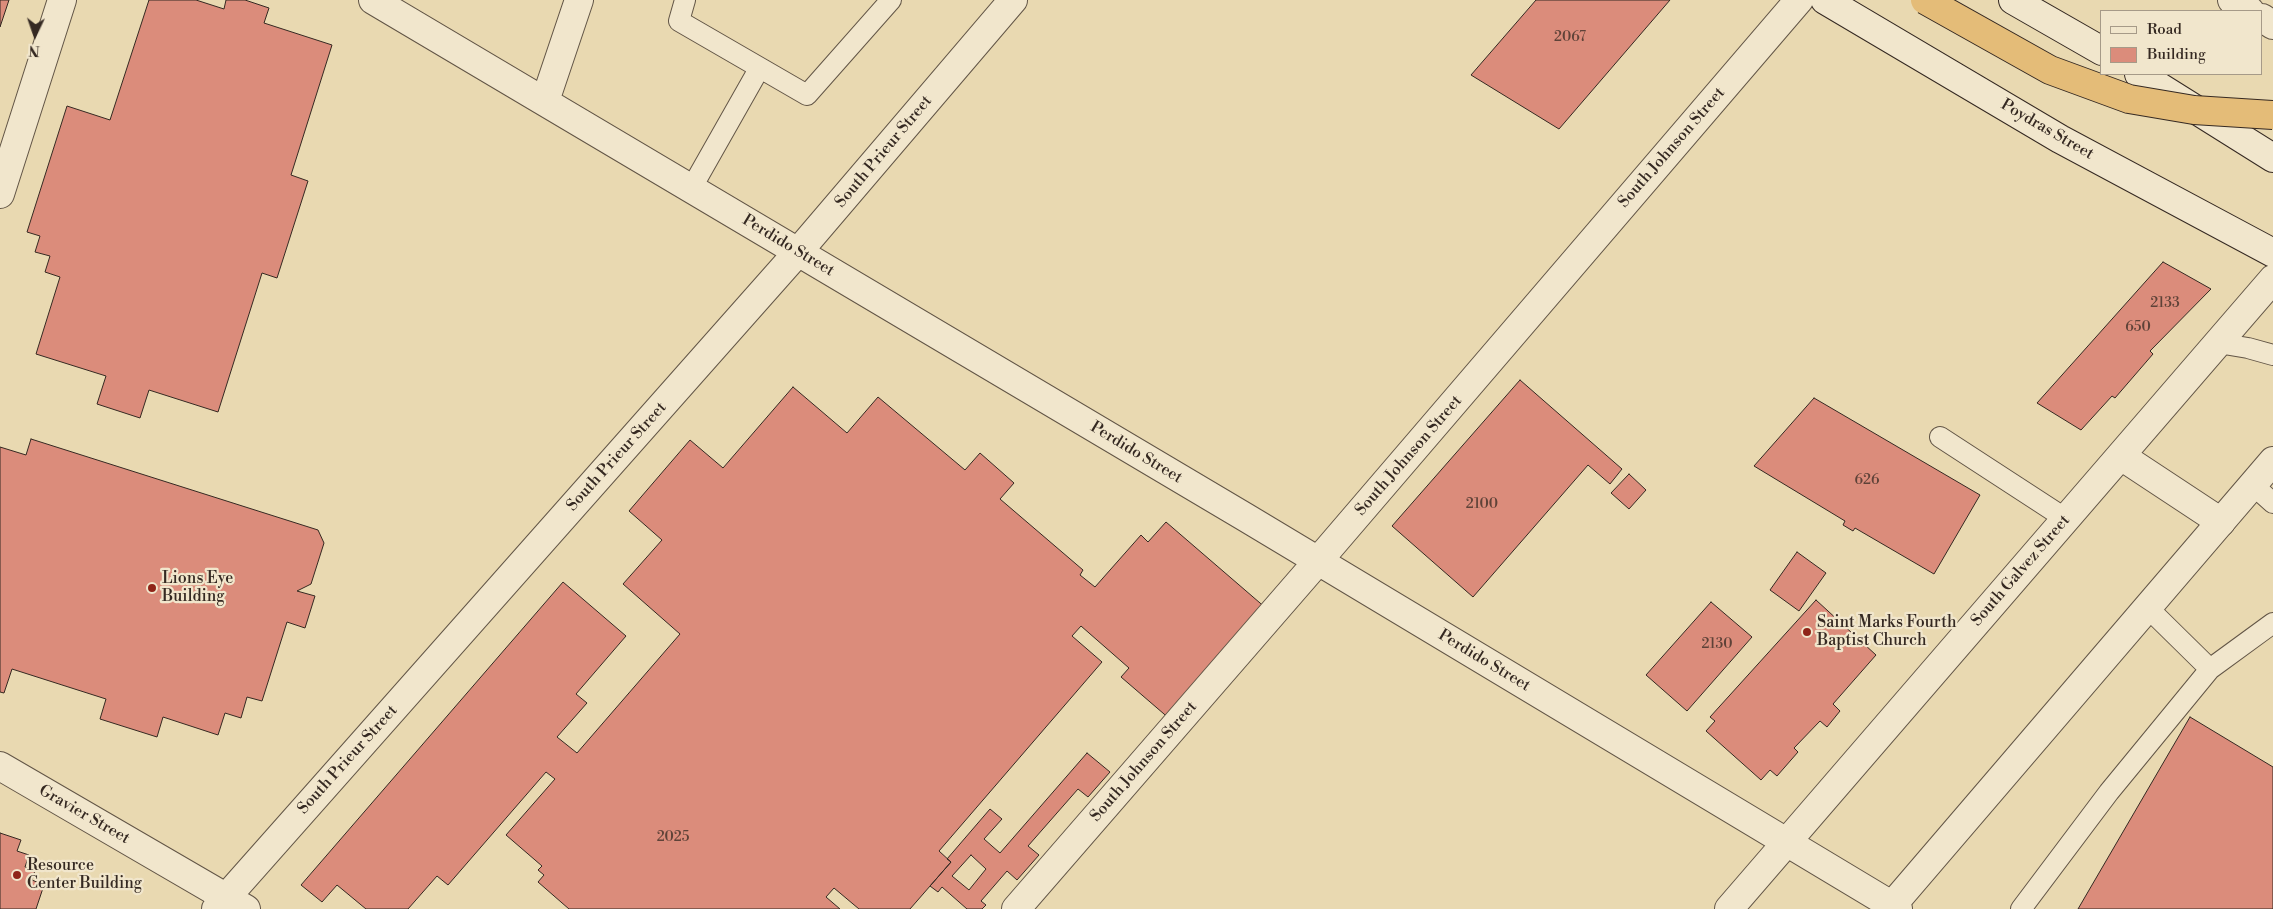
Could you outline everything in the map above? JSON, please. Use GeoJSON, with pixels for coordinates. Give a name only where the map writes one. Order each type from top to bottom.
{"type":"FeatureCollection","features":[{"type":"Feature","properties":{"kind":"highway"},"geometry":{"type":"LineString","coordinates":[[1925,0],[2050,70],[2129,98],[2194,110],[2273,115]]}},
{"type":"Feature","properties":{"kind":"street"},"geometry":{"type":"LineString","coordinates":[[0,194],[62,0]]}},
{"type":"Feature","properties":{"kind":"street","name":"Perdido Street"},"geometry":{"type":"LineString","coordinates":[[373,0],[1318,561],[1893,908]]}},
{"type":"Feature","properties":{"kind":"street"},"geometry":{"type":"LineString","coordinates":[[545,102],[579,0]]}},
{"type":"Feature","properties":{"kind":"street","name":"South Prieur Street"},"geometry":{"type":"LineString","coordinates":[[230,905],[798,252],[1013,0]]}},
{"type":"Feature","properties":{"kind":"street","name":"South Johnson Street"},"geometry":{"type":"LineString","coordinates":[[1016,909],[1318,561],[1799,0]]}},
{"type":"Feature","properties":{"kind":"street","name":"Poydras Street"},"geometry":{"type":"LineString","coordinates":[[1825,0],[2060,138],[2273,252]]}},
{"type":"Feature","properties":{"kind":"street"},"geometry":{"type":"LineString","coordinates":[[2013,0],[2100,50]]}},
{"type":"Feature","properties":{"kind":"street"},"geometry":{"type":"LineString","coordinates":[[2232,0],[2248,10]]}},
{"type":"Feature","properties":{"kind":"street"},"geometry":{"type":"LineString","coordinates":[[2141,75],[2273,158]]}},
{"type":"Feature","properties":{"kind":"street","name":"South Galvez Street"},"geometry":{"type":"LineString","coordinates":[[1730,909],[2273,279]]}},
{"type":"Feature","properties":{"kind":"street"},"geometry":{"type":"LineString","coordinates":[[2121,456],[2221,522]]}},
{"type":"Feature","properties":{"kind":"street"},"geometry":{"type":"LineString","coordinates":[[1893,908],[2273,462]]}},
{"type":"Feature","properties":{"kind":"street","name":"Gravier Street"},"geometry":{"type":"LineString","coordinates":[[0,766],[230,905]]}},
{"type":"Feature","properties":{"kind":"lane"},"geometry":{"type":"LineString","coordinates":[[686,0],[679,21],[759,69],[807,95],[891,0]]}},
{"type":"Feature","properties":{"kind":"lane"},"geometry":{"type":"LineString","coordinates":[[691,189],[759,69]]}},
{"type":"Feature","properties":{"kind":"lane"},"geometry":{"type":"LineString","coordinates":[[2218,343],[2248,348],[2273,355]]}},
{"type":"Feature","properties":{"kind":"lane"},"geometry":{"type":"LineString","coordinates":[[1940,437],[2066,519]]}},
{"type":"Feature","properties":{"kind":"lane"},"geometry":{"type":"LineString","coordinates":[[2253,485],[2273,503]]}},
{"type":"Feature","properties":{"kind":"lane"},"geometry":{"type":"LineString","coordinates":[[2148,608],[2210,669]]}},
{"type":"Feature","properties":{"kind":"lane"},"geometry":{"type":"LineString","coordinates":[[2021,909],[2109,792],[2210,669],[2273,623]]}},
{"type":"Feature","properties":{"kind":"building"},"geometry":{"type":"Polygon","coordinates":[[[0,0],[9,0],[0,27],[0,0]]]}},
{"type":"Feature","properties":{"kind":"building"},"geometry":{"type":"Polygon","coordinates":[[[149,0],[196,0],[224,9],[226,0],[245,0],[269,8],[264,23],[332,45],[291,175],[308,181],[277,278],[262,273],[218,412],[149,390],[140,418],[97,404],[106,376],[36,354],[60,277],[45,272],[50,256],[35,252],[40,236],[27,232],[67,106],[110,120],[149,0]]]}},
{"type":"Feature","properties":{"kind":"building"},"geometry":{"type":"Polygon","coordinates":[[[1536,0],[1670,0],[1559,129],[1471,75],[1536,0]]]}},
{"type":"Feature","properties":{"kind":"building"},"geometry":{"type":"Polygon","coordinates":[[[2163,262],[2211,289],[2150,351],[2153,354],[2115,398],[2112,396],[2081,430],[2037,403],[2163,262]]]}},
{"type":"Feature","properties":{"kind":"building"},"geometry":{"type":"Polygon","coordinates":[[[1520,380],[1622,469],[1610,484],[1588,465],[1473,597],[1392,526],[1520,380]]]}},
{"type":"Feature","properties":{"kind":"building"},"geometry":{"type":"Polygon","coordinates":[[[793,387],[847,433],[878,397],[965,470],[980,453],[1014,483],[1000,499],[1083,570],[1080,575],[1095,587],[1141,535],[1148,542],[1166,522],[1267,609],[1171,720],[1121,677],[1129,668],[1081,626],[1072,636],[1102,662],[939,851],[951,862],[910,909],[859,909],[834,888],[826,897],[840,909],[569,909],[538,882],[544,875],[538,870],[542,866],[506,835],[555,779],[546,772],[448,885],[437,876],[408,909],[366,909],[337,885],[322,902],[301,885],[563,582],[626,636],[576,694],[587,703],[557,737],[577,753],[680,634],[623,584],[662,540],[629,511],[690,440],[723,468],[793,387]]]}},
{"type":"Feature","properties":{"kind":"building"},"geometry":{"type":"Polygon","coordinates":[[[1814,398],[1980,495],[1934,574],[1855,528],[1853,531],[1843,525],[1845,521],[1754,466],[1814,398]]]}},
{"type":"Feature","properties":{"kind":"building","name":"Lions Eye Building"},"geometry":{"type":"Polygon","coordinates":[[[31,439],[318,530],[324,543],[311,584],[297,591],[315,596],[305,628],[287,622],[262,701],[247,697],[241,718],[225,713],[218,735],[163,717],[157,737],[100,719],[106,699],[12,669],[4,693],[0,692],[0,447],[26,455],[31,439]]]}},
{"type":"Feature","properties":{"kind":"building"},"geometry":{"type":"Polygon","coordinates":[[[1629,474],[1646,490],[1629,509],[1611,493],[1629,474]]]}},
{"type":"Feature","properties":{"kind":"building"},"geometry":{"type":"Polygon","coordinates":[[[1797,552],[1826,573],[1799,611],[1770,590],[1797,552]]]}},
{"type":"Feature","properties":{"kind":"building"},"geometry":{"type":"Polygon","coordinates":[[[1816,600],[1876,655],[1833,704],[1840,711],[1827,727],[1820,721],[1794,748],[1798,752],[1777,776],[1770,770],[1761,780],[1706,731],[1715,721],[1710,717],[1816,600]]]}},
{"type":"Feature","properties":{"kind":"building"},"geometry":{"type":"Polygon","coordinates":[[[1711,602],[1752,637],[1687,711],[1646,675],[1711,602]]]}},
{"type":"Feature","properties":{"kind":"building"},"geometry":{"type":"Polygon","coordinates":[[[2190,717],[2273,767],[2273,909],[2078,909],[2190,717]]]}},
{"type":"Feature","properties":{"kind":"building"},"geometry":{"type":"Polygon","coordinates":[[[1087,753],[1110,772],[1088,797],[1078,789],[1028,846],[1039,855],[1017,880],[1007,871],[981,901],[986,905],[982,909],[967,909],[942,887],[938,892],[930,886],[951,862],[947,859],[990,809],[1002,819],[984,839],[1000,853],[1087,753]],[[971,855],[952,876],[969,890],[986,869],[971,855]]]}},
{"type":"Feature","properties":{"kind":"building","name":"Resource Center Building"},"geometry":{"type":"Polygon","coordinates":[[[0,833],[21,840],[17,851],[29,855],[25,867],[35,870],[32,880],[44,885],[36,909],[0,909],[0,833]]]}},
{"type":"Feature","properties":{"kind":"place","name":"Lions Eye Building"},"geometry":{"type":"Point","coordinates":[152,588]}},
{"type":"Feature","properties":{"kind":"place","name":"Saint Marks Fourth Baptist Church"},"geometry":{"type":"Point","coordinates":[1807,632]}},
{"type":"Feature","properties":{"kind":"place","name":"Resource Center Building"},"geometry":{"type":"Point","coordinates":[17,875]}}]}
